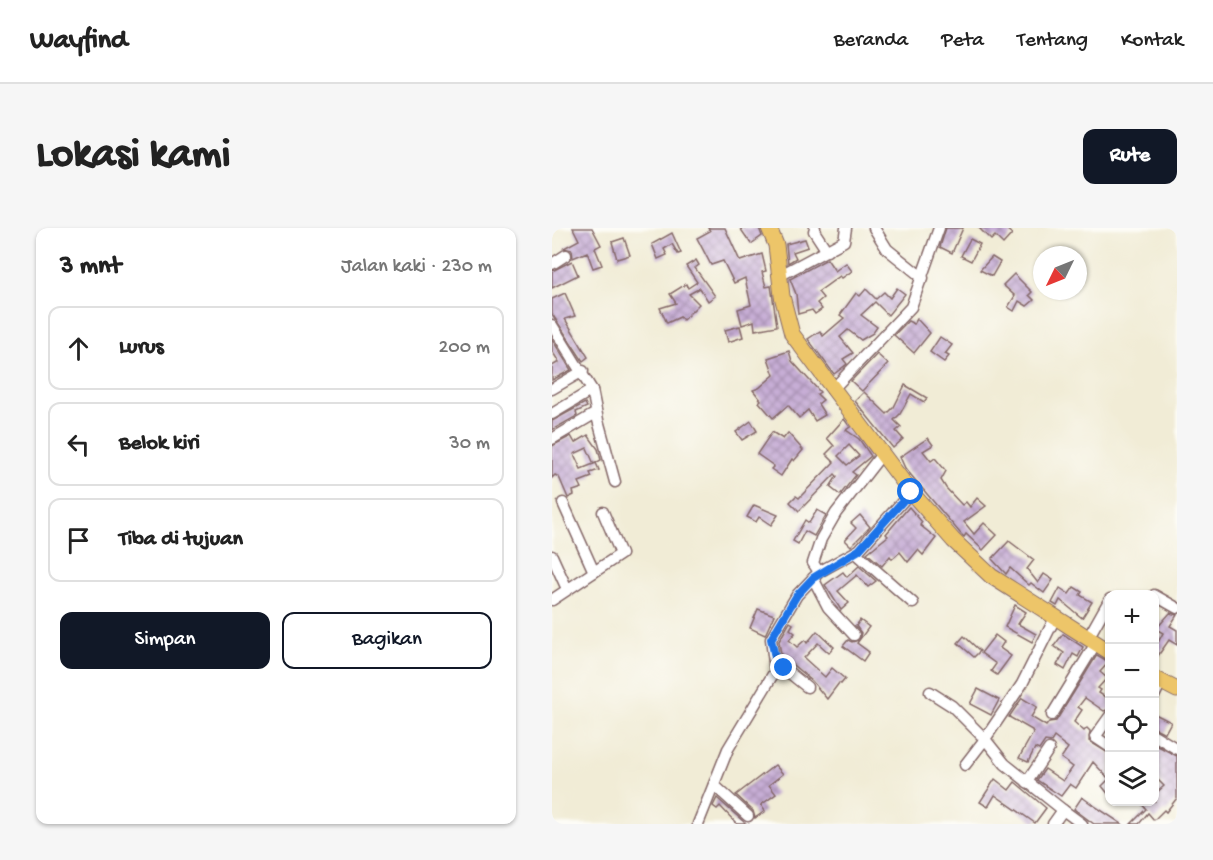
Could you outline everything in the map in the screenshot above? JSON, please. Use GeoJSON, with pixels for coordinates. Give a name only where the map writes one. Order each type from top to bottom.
{"type":"FeatureCollection","features":[{"type":"Feature","properties":{"kind":"highway"},"geometry":{"type":"LineString","coordinates":[[770,228],[776,245],[779,276],[795,340],[911,492],[981,568],[1105,649]]}},
{"type":"Feature","properties":{"kind":"highway"},"geometry":{"type":"LineString","coordinates":[[1159,686],[1177,690]]}},
{"type":"Feature","properties":{"kind":"street"},"geometry":{"type":"LineString","coordinates":[[815,228],[814,231],[827,251]]}},
{"type":"Feature","properties":{"kind":"street"},"geometry":{"type":"LineString","coordinates":[[779,276],[845,240],[846,228]]}},
{"type":"Feature","properties":{"kind":"street"},"geometry":{"type":"LineString","coordinates":[[874,228],[887,249],[915,272]]}},
{"type":"Feature","properties":{"kind":"street"},"geometry":{"type":"LineString","coordinates":[[832,390],[904,317],[911,307],[915,272],[939,228]]}},
{"type":"Feature","properties":{"kind":"street"},"geometry":{"type":"LineString","coordinates":[[552,264],[566,255]]}},
{"type":"Feature","properties":{"kind":"street"},"geometry":{"type":"LineString","coordinates":[[552,325],[583,371],[592,390],[615,482]]}},
{"type":"Feature","properties":{"kind":"street"},"geometry":{"type":"LineString","coordinates":[[552,389],[583,371]]}},
{"type":"Feature","properties":{"kind":"street"},"geometry":{"type":"LineString","coordinates":[[552,414],[592,390]]}},
{"type":"Feature","properties":{"kind":"street"},"geometry":{"type":"LineString","coordinates":[[552,439],[596,413]]}},
{"type":"Feature","properties":{"kind":"street"},"geometry":{"type":"LineString","coordinates":[[854,635],[828,607],[813,563],[821,539],[852,490],[882,454]]}},
{"type":"Feature","properties":{"kind":"street"},"geometry":{"type":"LineString","coordinates":[[698,824],[728,749],[775,671],[776,662],[771,644],[773,634],[797,595],[816,575],[856,553],[911,492]]}},
{"type":"Feature","properties":{"kind":"street"},"geometry":{"type":"LineString","coordinates":[[562,503],[594,572]]}},
{"type":"Feature","properties":{"kind":"street"},"geometry":{"type":"LineString","coordinates":[[552,600],[621,554],[603,512]]}},
{"type":"Feature","properties":{"kind":"street"},"geometry":{"type":"LineString","coordinates":[[856,553],[913,603]]}},
{"type":"Feature","properties":{"kind":"street"},"geometry":{"type":"LineString","coordinates":[[552,556],[567,589]]}},
{"type":"Feature","properties":{"kind":"street"},"geometry":{"type":"LineString","coordinates":[[1159,598],[1177,609]]}},
{"type":"Feature","properties":{"kind":"street"},"geometry":{"type":"LineString","coordinates":[[1052,715],[1092,640],[1105,610]]}},
{"type":"Feature","properties":{"kind":"street"},"geometry":{"type":"LineString","coordinates":[[965,765],[986,739],[1022,684],[1055,618]]}},
{"type":"Feature","properties":{"kind":"street"},"geometry":{"type":"LineString","coordinates":[[776,662],[807,687]]}},
{"type":"Feature","properties":{"kind":"street"},"geometry":{"type":"LineString","coordinates":[[930,692],[952,706],[986,739],[1005,764],[1082,824]]}},
{"type":"Feature","properties":{"kind":"street"},"geometry":{"type":"LineString","coordinates":[[1105,723],[1095,737],[1105,744]]}},
{"type":"Feature","properties":{"kind":"street"},"geometry":{"type":"LineString","coordinates":[[1159,738],[1177,749]]}},
{"type":"Feature","properties":{"kind":"street"},"geometry":{"type":"LineString","coordinates":[[1027,782],[1049,749]]}},
{"type":"Feature","properties":{"kind":"street"},"geometry":{"type":"LineString","coordinates":[[714,785],[748,816]]}},
{"type":"Feature","properties":{"kind":"street"},"geometry":{"type":"LineString","coordinates":[[1053,824],[1064,810]]}},
{"type":"Feature","properties":{"kind":"building"},"geometry":{"type":"Polygon","coordinates":[[[573,228],[592,228],[601,245],[595,248],[602,265],[593,268],[587,252],[573,258],[572,250],[564,248],[579,240],[573,228]]]}},
{"type":"Feature","properties":{"kind":"building"},"geometry":{"type":"Polygon","coordinates":[[[708,228],[725,228],[740,261],[762,254],[766,271],[762,272],[766,287],[771,286],[777,326],[755,330],[754,321],[742,325],[738,309],[751,305],[745,278],[734,283],[723,261],[711,265],[697,238],[710,231],[708,228]]]}},
{"type":"Feature","properties":{"kind":"building"},"geometry":{"type":"Polygon","coordinates":[[[740,228],[759,228],[762,236],[751,244],[740,228]]]}},
{"type":"Feature","properties":{"kind":"building"},"geometry":{"type":"Polygon","coordinates":[[[946,228],[963,228],[952,253],[940,247],[946,228]]]}},
{"type":"Feature","properties":{"kind":"building"},"geometry":{"type":"Polygon","coordinates":[[[979,228],[1005,228],[1012,234],[1003,244],[995,236],[991,240],[979,228]]]}},
{"type":"Feature","properties":{"kind":"building"},"geometry":{"type":"Polygon","coordinates":[[[672,233],[681,253],[678,254],[672,244],[664,249],[667,255],[658,259],[652,244],[672,233]]]}},
{"type":"Feature","properties":{"kind":"building"},"geometry":{"type":"Polygon","coordinates":[[[624,238],[630,255],[617,259],[612,242],[624,238]]]}},
{"type":"Feature","properties":{"kind":"building"},"geometry":{"type":"Polygon","coordinates":[[[805,239],[808,247],[793,252],[796,258],[788,263],[786,244],[805,239]]]}},
{"type":"Feature","properties":{"kind":"building"},"geometry":{"type":"Polygon","coordinates":[[[970,239],[980,244],[971,261],[961,256],[970,239]]]}},
{"type":"Feature","properties":{"kind":"building"},"geometry":{"type":"Polygon","coordinates":[[[992,257],[1000,262],[992,276],[980,270],[992,257]]]}},
{"type":"Feature","properties":{"kind":"building"},"geometry":{"type":"Polygon","coordinates":[[[827,259],[835,271],[846,263],[852,271],[842,278],[840,276],[818,292],[823,298],[817,303],[822,309],[815,314],[812,310],[798,314],[796,294],[790,279],[827,259]]]}},
{"type":"Feature","properties":{"kind":"building"},"geometry":{"type":"Polygon","coordinates":[[[696,260],[699,265],[695,268],[715,296],[708,301],[700,288],[689,294],[699,304],[683,320],[680,317],[667,323],[660,308],[676,303],[670,294],[686,284],[688,288],[697,282],[686,266],[696,260]]]}},
{"type":"Feature","properties":{"kind":"building"},"geometry":{"type":"Polygon","coordinates":[[[572,261],[578,275],[552,288],[552,271],[572,261]]]}},
{"type":"Feature","properties":{"kind":"building"},"geometry":{"type":"Polygon","coordinates":[[[1014,274],[1032,292],[1029,295],[1034,300],[1027,306],[1019,301],[1014,311],[1008,307],[1015,296],[1003,285],[1014,274]]]}},
{"type":"Feature","properties":{"kind":"building"},"geometry":{"type":"Polygon","coordinates":[[[897,288],[905,294],[888,315],[875,302],[861,315],[877,327],[873,333],[861,340],[848,330],[840,337],[853,353],[843,359],[847,364],[834,374],[808,339],[820,331],[823,336],[844,318],[840,315],[856,293],[860,296],[866,289],[876,299],[884,292],[890,298],[897,288]]]}},
{"type":"Feature","properties":{"kind":"building"},"geometry":{"type":"Polygon","coordinates":[[[565,293],[575,316],[565,319],[588,357],[583,361],[552,314],[552,299],[565,293]]]}},
{"type":"Feature","properties":{"kind":"building"},"geometry":{"type":"Polygon","coordinates":[[[917,319],[930,333],[914,353],[894,335],[908,321],[914,324],[917,319]]]}},
{"type":"Feature","properties":{"kind":"building"},"geometry":{"type":"Polygon","coordinates":[[[740,326],[743,337],[728,342],[725,330],[740,326]]]}},
{"type":"Feature","properties":{"kind":"building"},"geometry":{"type":"Polygon","coordinates":[[[940,337],[952,345],[945,354],[949,356],[944,362],[930,352],[940,337]]]}},
{"type":"Feature","properties":{"kind":"building"},"geometry":{"type":"Polygon","coordinates":[[[552,339],[571,370],[552,380],[552,366],[559,362],[552,351],[552,339]]]}},
{"type":"Feature","properties":{"kind":"building"},"geometry":{"type":"Polygon","coordinates":[[[789,351],[792,361],[820,392],[817,394],[823,400],[818,404],[825,415],[815,421],[808,410],[799,418],[788,405],[773,418],[759,402],[761,400],[753,390],[759,388],[774,375],[768,358],[789,351]]]}},
{"type":"Feature","properties":{"kind":"building"},"geometry":{"type":"Polygon","coordinates":[[[877,354],[888,364],[862,391],[851,381],[877,354]]]}},
{"type":"Feature","properties":{"kind":"building"},"geometry":{"type":"Polygon","coordinates":[[[905,385],[927,398],[924,402],[911,394],[894,420],[901,427],[896,431],[903,439],[893,448],[855,401],[864,392],[887,414],[894,407],[905,385]]]}},
{"type":"Feature","properties":{"kind":"building"},"geometry":{"type":"Polygon","coordinates":[[[585,403],[587,407],[576,412],[577,416],[552,430],[552,421],[585,403]]]}},
{"type":"Feature","properties":{"kind":"building"},"geometry":{"type":"Polygon","coordinates":[[[844,419],[850,427],[846,430],[859,439],[871,456],[852,472],[856,475],[840,495],[830,487],[837,476],[835,474],[799,511],[790,502],[796,496],[799,498],[834,462],[826,454],[834,446],[827,438],[844,419]],[[849,445],[838,456],[847,465],[859,456],[849,445]]]}},
{"type":"Feature","properties":{"kind":"building"},"geometry":{"type":"Polygon","coordinates":[[[751,421],[757,431],[742,440],[736,432],[751,421]]]}},
{"type":"Feature","properties":{"kind":"building"},"geometry":{"type":"Polygon","coordinates":[[[772,432],[783,439],[788,433],[803,450],[794,461],[792,459],[781,476],[771,469],[774,466],[757,454],[772,432]]]}},
{"type":"Feature","properties":{"kind":"building"},"geometry":{"type":"Polygon","coordinates":[[[588,435],[598,449],[601,460],[595,463],[599,470],[590,473],[592,477],[579,482],[582,488],[573,491],[574,495],[568,498],[559,477],[555,475],[552,478],[552,446],[571,436],[575,443],[588,435]],[[587,448],[574,454],[581,469],[594,464],[587,448]]]}},
{"type":"Feature","properties":{"kind":"building"},"geometry":{"type":"Polygon","coordinates":[[[928,438],[933,445],[923,451],[931,461],[935,458],[946,471],[941,480],[946,488],[962,505],[966,502],[970,507],[977,498],[986,506],[964,522],[974,534],[984,523],[997,535],[983,550],[966,534],[964,537],[960,533],[905,468],[900,457],[928,438]]]}},
{"type":"Feature","properties":{"kind":"building"},"geometry":{"type":"Polygon","coordinates":[[[754,505],[778,515],[771,525],[759,517],[756,522],[747,517],[754,505]]]}},
{"type":"Feature","properties":{"kind":"building"},"geometry":{"type":"Polygon","coordinates":[[[909,507],[922,522],[920,525],[936,538],[923,555],[918,550],[908,562],[900,552],[892,559],[890,556],[882,566],[867,553],[888,536],[886,534],[909,507]]]}},
{"type":"Feature","properties":{"kind":"building"},"geometry":{"type":"Polygon","coordinates":[[[817,510],[826,515],[814,536],[805,531],[798,544],[793,541],[805,520],[809,523],[817,510]]]}},
{"type":"Feature","properties":{"kind":"building"},"geometry":{"type":"Polygon","coordinates":[[[860,515],[870,527],[851,546],[845,540],[856,528],[851,523],[860,515]]]}},
{"type":"Feature","properties":{"kind":"building"},"geometry":{"type":"Polygon","coordinates":[[[1009,541],[1034,560],[1027,569],[1038,583],[1044,574],[1053,580],[1044,593],[1031,583],[1029,585],[1010,568],[1006,574],[992,559],[1009,541]]]}},
{"type":"Feature","properties":{"kind":"building"},"geometry":{"type":"Polygon","coordinates":[[[859,566],[876,581],[868,587],[857,575],[838,591],[849,603],[841,610],[825,585],[843,572],[847,577],[859,566]]]}},
{"type":"Feature","properties":{"kind":"building"},"geometry":{"type":"Polygon","coordinates":[[[1074,587],[1082,592],[1080,595],[1092,602],[1082,618],[1060,600],[1057,606],[1052,603],[1060,588],[1069,594],[1074,587]]]}},
{"type":"Feature","properties":{"kind":"building"},"geometry":{"type":"Polygon","coordinates":[[[1015,605],[1026,612],[1018,624],[1036,634],[1032,642],[1005,627],[1015,605]]]}},
{"type":"Feature","properties":{"kind":"building"},"geometry":{"type":"Polygon","coordinates":[[[758,609],[774,615],[765,635],[750,628],[758,609]]]}},
{"type":"Feature","properties":{"kind":"building"},"geometry":{"type":"Polygon","coordinates":[[[1170,613],[1177,615],[1170,626],[1177,630],[1177,645],[1169,640],[1159,654],[1159,640],[1163,633],[1159,631],[1159,626],[1170,613]]]}},
{"type":"Feature","properties":{"kind":"building"},"geometry":{"type":"Polygon","coordinates":[[[860,620],[869,627],[857,643],[869,652],[863,661],[843,646],[848,640],[852,642],[859,640],[861,633],[856,626],[860,620]]]}},
{"type":"Feature","properties":{"kind":"building"},"geometry":{"type":"Polygon","coordinates":[[[790,622],[793,624],[790,629],[795,633],[789,640],[797,647],[805,640],[807,643],[817,631],[834,647],[829,653],[818,643],[804,658],[825,677],[832,668],[845,679],[827,699],[812,681],[781,655],[779,641],[790,622]]]}},
{"type":"Feature","properties":{"kind":"building"},"geometry":{"type":"Polygon","coordinates":[[[1063,634],[1083,647],[1078,657],[1073,654],[1065,670],[1057,665],[1064,653],[1054,646],[1063,634]]]}},
{"type":"Feature","properties":{"kind":"building"},"geometry":{"type":"Polygon","coordinates":[[[995,635],[1004,642],[1000,648],[1011,656],[997,675],[991,671],[996,664],[981,653],[995,635]]]}},
{"type":"Feature","properties":{"kind":"building"},"geometry":{"type":"Polygon","coordinates":[[[964,636],[980,651],[974,657],[958,643],[964,636]]]}},
{"type":"Feature","properties":{"kind":"building"},"geometry":{"type":"Polygon","coordinates":[[[1097,655],[1105,660],[1105,666],[1100,672],[1105,676],[1105,680],[1098,688],[1101,690],[1099,693],[1105,697],[1105,711],[1085,698],[1078,707],[1082,710],[1074,722],[1084,731],[1087,728],[1090,731],[1089,741],[1105,751],[1105,775],[1093,762],[1076,788],[1070,784],[1061,796],[1037,780],[1045,769],[1063,781],[1073,767],[1061,758],[1068,748],[1054,737],[1051,742],[1045,741],[1039,750],[1035,748],[1028,762],[1019,758],[1033,733],[1032,730],[1009,717],[1022,698],[1037,707],[1031,717],[1046,726],[1049,722],[1056,721],[1097,655]]]}},
{"type":"Feature","properties":{"kind":"building"},"geometry":{"type":"Polygon","coordinates":[[[978,689],[999,700],[991,715],[970,704],[978,689]]]}},
{"type":"Feature","properties":{"kind":"building"},"geometry":{"type":"Polygon","coordinates":[[[1159,716],[1171,722],[1165,733],[1159,730],[1159,716]]]}},
{"type":"Feature","properties":{"kind":"building"},"geometry":{"type":"Polygon","coordinates":[[[1159,747],[1177,756],[1177,798],[1166,812],[1164,810],[1154,820],[1148,813],[1139,824],[1131,824],[1146,809],[1143,806],[1159,806],[1159,790],[1164,786],[1159,781],[1159,747]]]}},
{"type":"Feature","properties":{"kind":"building"},"geometry":{"type":"Polygon","coordinates":[[[775,765],[783,774],[769,785],[776,794],[761,805],[765,811],[755,818],[753,811],[736,795],[775,765]]]}},
{"type":"Feature","properties":{"kind":"building"},"geometry":{"type":"Polygon","coordinates":[[[995,779],[1009,790],[1015,782],[1046,808],[1035,823],[995,795],[988,807],[980,802],[995,779]]]}},
{"type":"Feature","properties":{"kind":"building"},"geometry":{"type":"Polygon","coordinates":[[[1082,797],[1122,824],[1094,824],[1074,809],[1082,797]]]}},
{"type":"Feature","properties":{"kind":"building"},"geometry":{"type":"Polygon","coordinates":[[[717,798],[746,824],[737,824],[720,806],[717,809],[713,806],[717,798]]]}},
{"type":"Feature","properties":{"kind":"route"},"geometry":{"type":"LineString","coordinates":[[784,668],[776,662],[771,639],[797,595],[819,572],[853,556],[911,492]]}}]}
